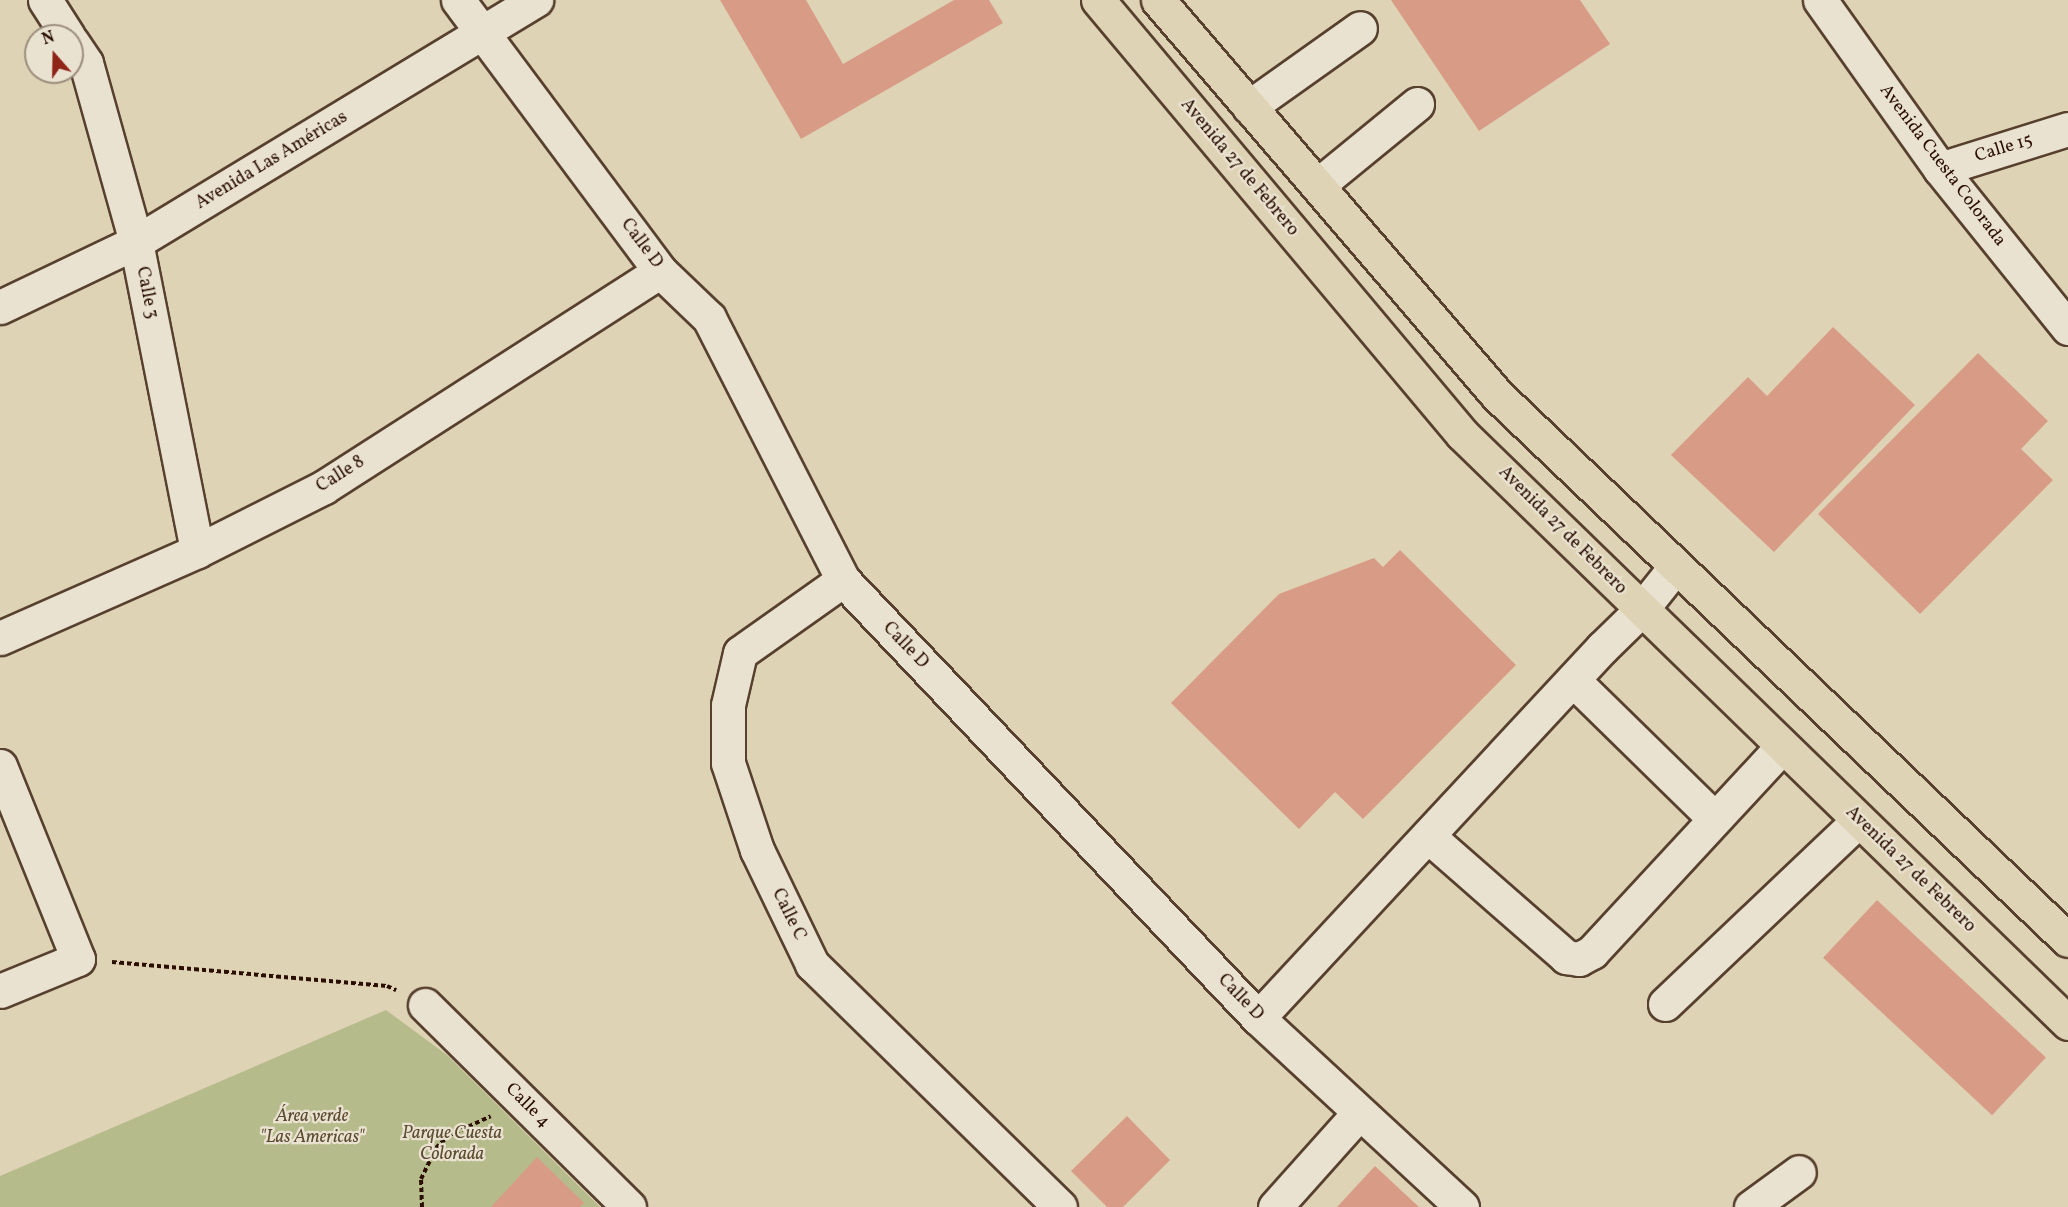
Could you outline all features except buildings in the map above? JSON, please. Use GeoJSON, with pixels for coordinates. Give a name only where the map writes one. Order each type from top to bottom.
{"type":"FeatureCollection","features":[{"type":"Feature","properties":{"kind":"main road","name":"Avenida 27 de Febrero"},"geometry":{"type":"LineString","coordinates":[[1098,0],[1462,434],[2068,1023]]}},
{"type":"Feature","properties":{"kind":"main road"},"geometry":{"type":"LineString","coordinates":[[1158,0],[1497,395],[2068,940]]}},
{"type":"Feature","properties":{"kind":"street"},"geometry":{"type":"LineString","coordinates":[[45,0],[60,24]]}},
{"type":"Feature","properties":{"kind":"street","name":"Calle D"},"geometry":{"type":"LineString","coordinates":[[458,0],[660,271],[709,318],[843,580],[1258,1018],[1462,1207]]}},
{"type":"Feature","properties":{"kind":"street","name":"Avenida Las Américas"},"geometry":{"type":"LineString","coordinates":[[0,307],[136,242],[536,0]]}},
{"type":"Feature","properties":{"kind":"street","name":"Avenida Cuesta Colorada"},"geometry":{"type":"LineString","coordinates":[[1820,0],[1941,169],[2068,328]]}},
{"type":"Feature","properties":{"kind":"street"},"geometry":{"type":"LineString","coordinates":[[1249,107],[1360,28]]}},
{"type":"Feature","properties":{"kind":"street","name":"Calle 3"},"geometry":{"type":"LineString","coordinates":[[84,60],[136,242],[197,551]]}},
{"type":"Feature","properties":{"kind":"street"},"geometry":{"type":"LineString","coordinates":[[1318,185],[1417,105]]}},
{"type":"Feature","properties":{"kind":"street","name":"Calle 15"},"geometry":{"type":"LineString","coordinates":[[1941,169],[2068,129]]}},
{"type":"Feature","properties":{"kind":"street","name":"Calle 8"},"geometry":{"type":"LineString","coordinates":[[0,638],[197,551],[324,487],[660,271]]}},
{"type":"Feature","properties":{"kind":"street"},"geometry":{"type":"LineString","coordinates":[[1258,1018],[1641,610],[1676,566]]}},
{"type":"Feature","properties":{"kind":"street","name":"Calle C"},"geometry":{"type":"LineString","coordinates":[[843,580],[740,653],[728,705],[728,763],[757,850],[812,964],[1059,1207]]}},
{"type":"Feature","properties":{"kind":"street"},"geometry":{"type":"LineString","coordinates":[[1573,680],[1714,818]]}},
{"type":"Feature","properties":{"kind":"street"},"geometry":{"type":"LineString","coordinates":[[1428,836],[1566,957],[1579,959],[1592,952],[1782,747]]}},
{"type":"Feature","properties":{"kind":"street"},"geometry":{"type":"LineString","coordinates":[[0,766],[78,959],[0,991]]}},
{"type":"Feature","properties":{"kind":"street"},"geometry":{"type":"LineString","coordinates":[[1665,1004],[1859,820]]}},
{"type":"Feature","properties":{"kind":"street","name":"Calle 4"},"geometry":{"type":"LineString","coordinates":[[425,1005],[629,1207]]}},
{"type":"Feature","properties":{"kind":"street"},"geometry":{"type":"LineString","coordinates":[[1275,1207],[1359,1113]]}},
{"type":"Feature","properties":{"kind":"street"},"geometry":{"type":"LineString","coordinates":[[1751,1207],[1799,1172]]}},
{"type":"Feature","properties":{"kind":"path"},"geometry":{"type":"LineString","coordinates":[[78,959],[387,986],[425,1005]]}},
{"type":"Feature","properties":{"kind":"path"},"geometry":{"type":"LineString","coordinates":[[422,1207],[421,1179],[427,1161],[448,1136],[526,1105]]}},
{"type":"Feature","properties":{"kind":"green space","name":"Área verde \"Las Americas\""},"geometry":{"type":"Polygon","coordinates":[[[386,1010],[447,1055],[600,1207],[0,1207],[0,1176],[386,1010]]]}},
{"type":"Feature","properties":{"kind":"park label","name":"Parque Cuesta Colorada"},"geometry":{"type":"Point","coordinates":[452,1145]}}]}
